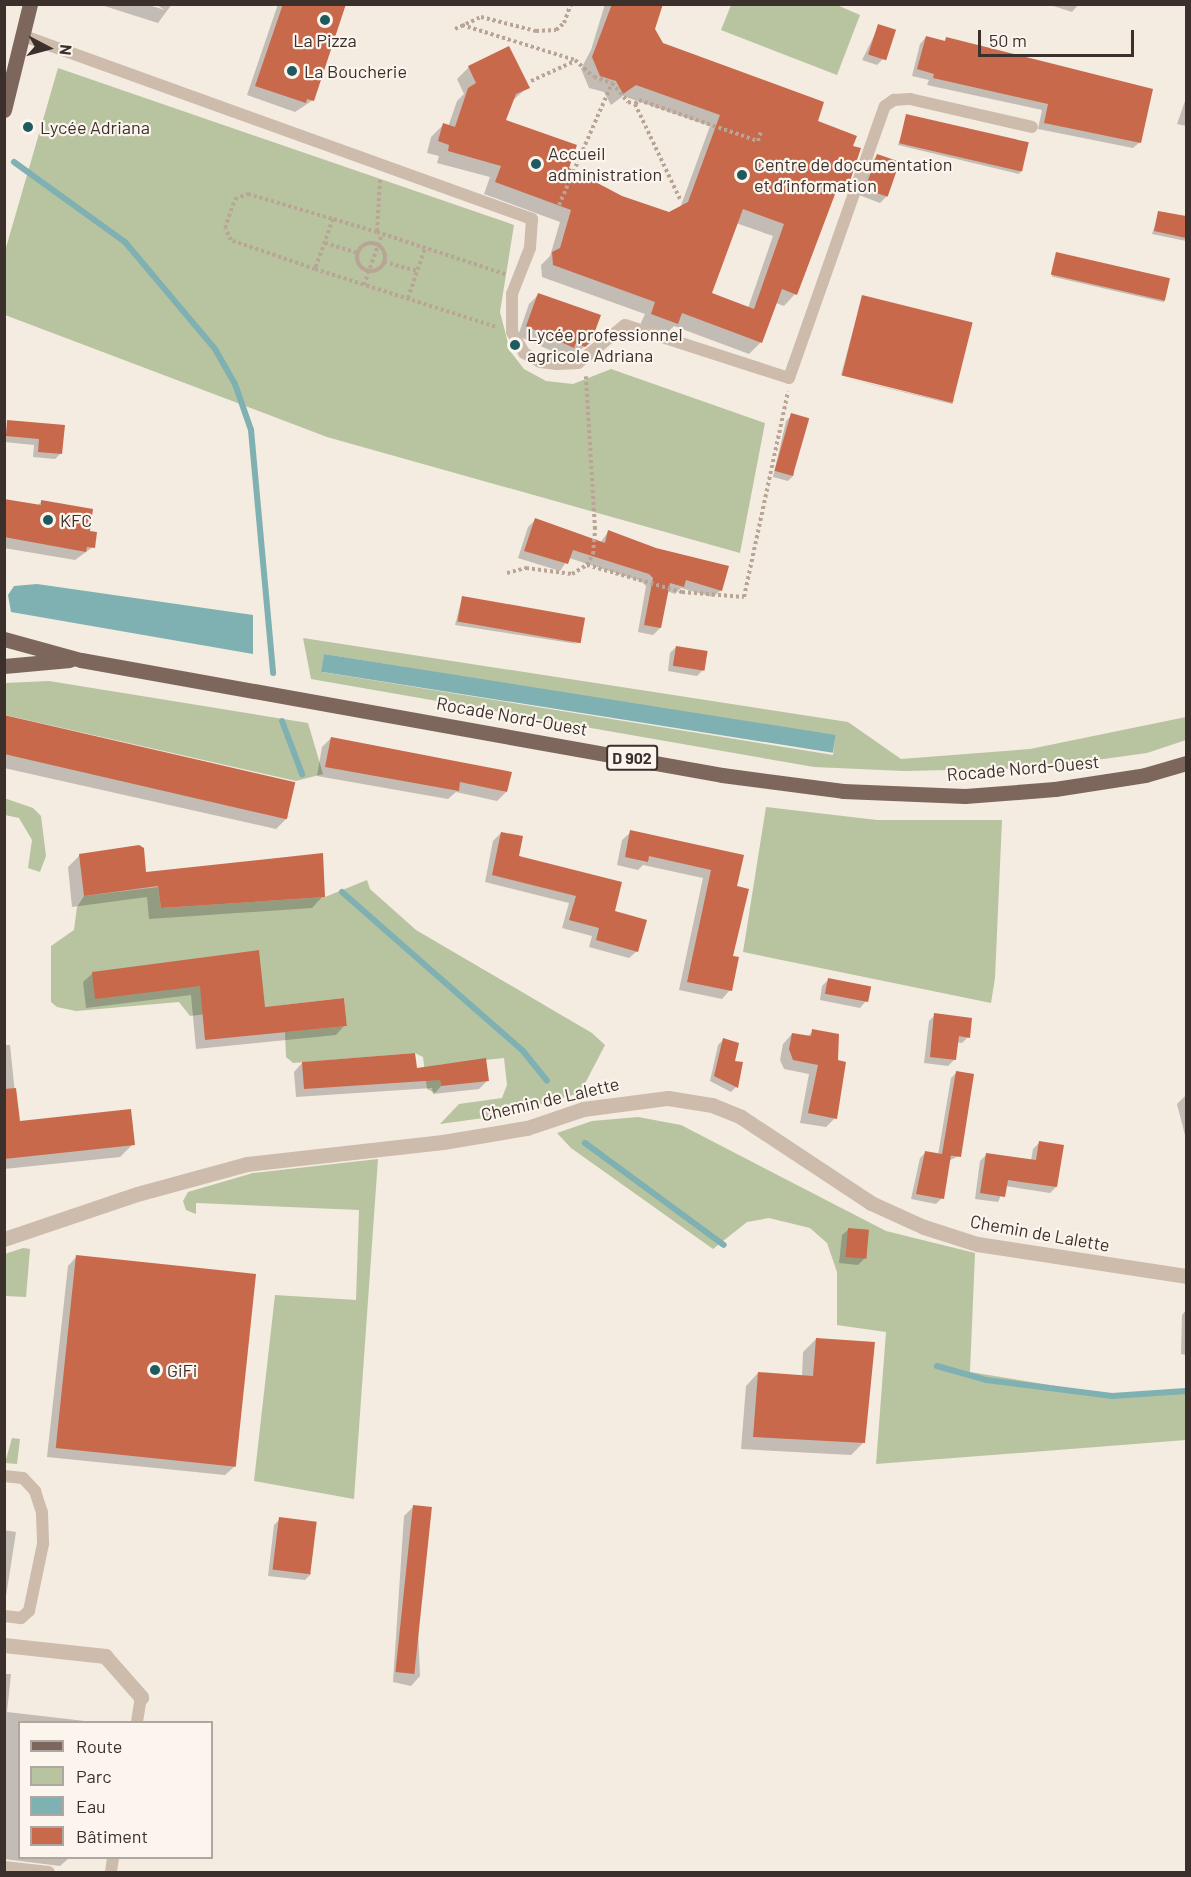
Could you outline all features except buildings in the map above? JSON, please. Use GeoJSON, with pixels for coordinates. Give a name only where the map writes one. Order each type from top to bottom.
{"type":"FeatureCollection","features":[{"type":"Feature","properties":{"kind":"main road"},"geometry":{"type":"LineString","coordinates":[[4,110],[30,4]]}},
{"type":"Feature","properties":{"kind":"main road","name":"Rocade Nord-Ouest"},"geometry":{"type":"LineString","coordinates":[[4,639],[81,660],[722,775],[843,792],[976,795],[1145,775],[1186,763]]}},
{"type":"Feature","properties":{"kind":"main road","name":"Rocade Nord-Ouest"},"geometry":{"type":"LineString","coordinates":[[4,666],[81,660]]}},
{"type":"Feature","properties":{"kind":"street","name":"Chemin de Lalette"},"geometry":{"type":"LineString","coordinates":[[4,1239],[137,1194],[247,1164],[442,1142],[527,1128],[584,1109],[668,1098],[712,1105],[741,1117],[871,1203],[924,1227],[977,1244],[1186,1276]]}},
{"type":"Feature","properties":{"kind":"street"},"geometry":{"type":"LineString","coordinates":[[4,1645],[105,1656],[141,1697]]}},
{"type":"Feature","properties":{"kind":"lane"},"geometry":{"type":"LineString","coordinates":[[24,36],[532,219],[530,248],[512,294],[512,332],[524,353],[540,362],[578,363],[625,326],[789,378],[885,106],[894,100],[910,99],[1032,127]]}},
{"type":"Feature","properties":{"kind":"lane"},"geometry":{"type":"LineString","coordinates":[[4,1476],[23,1478],[35,1491],[42,1514],[43,1544],[29,1611],[21,1618],[4,1616]]}},
{"type":"Feature","properties":{"kind":"lane"},"geometry":{"type":"LineString","coordinates":[[137,1721],[141,1697]]}},
{"type":"Feature","properties":{"kind":"lane"},"geometry":{"type":"LineString","coordinates":[[4,1867],[49,1872]]}},
{"type":"Feature","properties":{"kind":"path"},"geometry":{"type":"LineString","coordinates":[[455,29],[481,17],[536,31],[556,30],[564,23],[571,4]]}},
{"type":"Feature","properties":{"kind":"path"},"geometry":{"type":"LineString","coordinates":[[462,25],[575,60],[594,77],[612,83],[628,102],[636,104]]}},
{"type":"Feature","properties":{"kind":"path"},"geometry":{"type":"LineString","coordinates":[[531,81],[575,60]]}},
{"type":"Feature","properties":{"kind":"path"},"geometry":{"type":"LineString","coordinates":[[559,205],[612,83]]}},
{"type":"Feature","properties":{"kind":"path"},"geometry":{"type":"LineString","coordinates":[[636,104],[639,100],[758,141],[761,132]]}},
{"type":"Feature","properties":{"kind":"path"},"geometry":{"type":"LineString","coordinates":[[636,104],[680,199]]}},
{"type":"Feature","properties":{"kind":"path"},"geometry":{"type":"LineString","coordinates":[[363,285],[380,233],[381,198],[374,162]]}},
{"type":"Feature","properties":{"kind":"path"},"geometry":{"type":"LineString","coordinates":[[512,332],[231,240],[225,228],[236,199],[249,194],[380,233],[518,279]]}},
{"type":"Feature","properties":{"kind":"path"},"geometry":{"type":"LineString","coordinates":[[315,269],[333,219]]}},
{"type":"Feature","properties":{"kind":"path"},"geometry":{"type":"LineString","coordinates":[[325,243],[357,253]]}},
{"type":"Feature","properties":{"kind":"path"},"geometry":{"type":"LineString","coordinates":[[364,243],[378,244],[384,251],[384,262],[379,269],[369,272],[357,263],[357,253],[364,243]]}},
{"type":"Feature","properties":{"kind":"path"},"geometry":{"type":"LineString","coordinates":[[408,299],[425,248]]}},
{"type":"Feature","properties":{"kind":"path"},"geometry":{"type":"LineString","coordinates":[[384,262],[417,271]]}},
{"type":"Feature","properties":{"kind":"path"},"geometry":{"type":"LineString","coordinates":[[507,573],[526,568],[572,574],[587,565],[593,554],[595,529],[583,360]]}},
{"type":"Feature","properties":{"kind":"path"},"geometry":{"type":"LineString","coordinates":[[587,565],[682,592],[744,597],[789,378]]}},
{"type":"Feature","properties":{"kind":"green space"},"geometry":{"type":"Polygon","coordinates":[[[731,5],[837,5],[860,15],[837,75],[721,30],[731,5]]]}},
{"type":"Feature","properties":{"kind":"green space"},"geometry":{"type":"Polygon","coordinates":[[[58,68],[514,225],[500,312],[510,351],[524,369],[546,381],[573,384],[611,369],[765,423],[740,553],[327,437],[5,315],[5,251],[58,68]]]}},
{"type":"Feature","properties":{"kind":"green space"},"geometry":{"type":"Polygon","coordinates":[[[303,638],[848,722],[901,759],[1030,749],[1186,717],[1186,740],[1147,753],[1038,768],[904,771],[814,767],[311,679],[303,638]],[[324,654],[322,672],[833,755],[835,737],[324,654]]]}},
{"type":"Feature","properties":{"kind":"green space"},"geometry":{"type":"Polygon","coordinates":[[[49,681],[308,723],[323,774],[296,781],[5,715],[5,683],[49,681]]]}},
{"type":"Feature","properties":{"kind":"green space"},"geometry":{"type":"Polygon","coordinates":[[[4,798],[33,808],[41,816],[46,856],[40,872],[28,868],[32,840],[19,818],[5,815],[4,798]]]}},
{"type":"Feature","properties":{"kind":"green space"},"geometry":{"type":"Polygon","coordinates":[[[766,807],[877,820],[1002,820],[995,978],[991,1003],[743,952],[766,807]]]}},
{"type":"Feature","properties":{"kind":"green space"},"geometry":{"type":"Polygon","coordinates":[[[367,880],[370,889],[416,930],[592,1033],[605,1045],[580,1093],[498,1116],[440,1124],[459,1104],[502,1098],[507,1085],[504,1058],[438,1065],[441,1086],[435,1093],[427,1089],[423,1057],[415,1053],[293,1063],[286,1057],[285,1032],[347,1026],[344,998],[190,1016],[179,1002],[76,1011],[57,1007],[51,1002],[51,946],[74,930],[77,907],[84,896],[158,887],[161,908],[325,897],[367,880]]]}},
{"type":"Feature","properties":{"kind":"green space"},"geometry":{"type":"Polygon","coordinates":[[[638,1117],[681,1125],[886,1231],[975,1253],[970,1372],[1123,1397],[1186,1392],[1186,1440],[876,1464],[886,1332],[837,1325],[837,1272],[827,1243],[810,1228],[769,1218],[747,1222],[713,1249],[571,1148],[557,1133],[592,1121],[638,1117]]]}},
{"type":"Feature","properties":{"kind":"green space"},"geometry":{"type":"Polygon","coordinates":[[[378,1159],[354,1499],[254,1481],[275,1295],[356,1300],[359,1210],[196,1203],[196,1214],[186,1210],[183,1201],[188,1192],[253,1173],[378,1159]]]}},
{"type":"Feature","properties":{"kind":"green space"},"geometry":{"type":"Polygon","coordinates":[[[23,1248],[30,1249],[26,1297],[5,1296],[5,1254],[23,1248]]]}},
{"type":"Feature","properties":{"kind":"green space"},"geometry":{"type":"Polygon","coordinates":[[[12,1438],[20,1439],[17,1464],[5,1463],[12,1438]]]}},
{"type":"Feature","properties":{"kind":"water"},"geometry":{"type":"Polygon","coordinates":[[[37,584],[253,615],[253,654],[11,612],[8,595],[14,586],[37,584]]]}},
{"type":"Feature","properties":{"kind":"water"},"geometry":{"type":"Polygon","coordinates":[[[324,654],[836,735],[833,753],[321,672],[324,654]]]}},
{"type":"Feature","properties":{"kind":"waterway"},"geometry":{"type":"LineString","coordinates":[[14,162],[125,242],[215,349],[235,384],[251,430],[273,673]]}},
{"type":"Feature","properties":{"kind":"waterway"},"geometry":{"type":"LineString","coordinates":[[282,721],[302,774]]}},
{"type":"Feature","properties":{"kind":"waterway"},"geometry":{"type":"LineString","coordinates":[[342,892],[523,1051],[547,1081]]}},
{"type":"Feature","properties":{"kind":"waterway"},"geometry":{"type":"LineString","coordinates":[[585,1143],[724,1245]]}},
{"type":"Feature","properties":{"kind":"waterway"},"geometry":{"type":"LineString","coordinates":[[937,1366],[986,1380],[1112,1396],[1186,1391]]}},
{"type":"Feature","properties":{"kind":"place","name":"La Pizza"},"geometry":{"type":"Point","coordinates":[325,20]}},
{"type":"Feature","properties":{"kind":"place","name":"La Boucherie"},"geometry":{"type":"Point","coordinates":[292,71]}},
{"type":"Feature","properties":{"kind":"place","name":"Lycée Adriana"},"geometry":{"type":"Point","coordinates":[28,127]}},
{"type":"Feature","properties":{"kind":"place","name":"Accueil administration"},"geometry":{"type":"Point","coordinates":[536,164]}},
{"type":"Feature","properties":{"kind":"place","name":"Centre de documentation et d’information"},"geometry":{"type":"Point","coordinates":[742,175]}},
{"type":"Feature","properties":{"kind":"place","name":"Lycée professionnel agricole Adriana"},"geometry":{"type":"Point","coordinates":[515,345]}},
{"type":"Feature","properties":{"kind":"place","name":"KFC"},"geometry":{"type":"Point","coordinates":[48,520]}},
{"type":"Feature","properties":{"kind":"place","name":"GiFi"},"geometry":{"type":"Point","coordinates":[155,1370]}}]}
